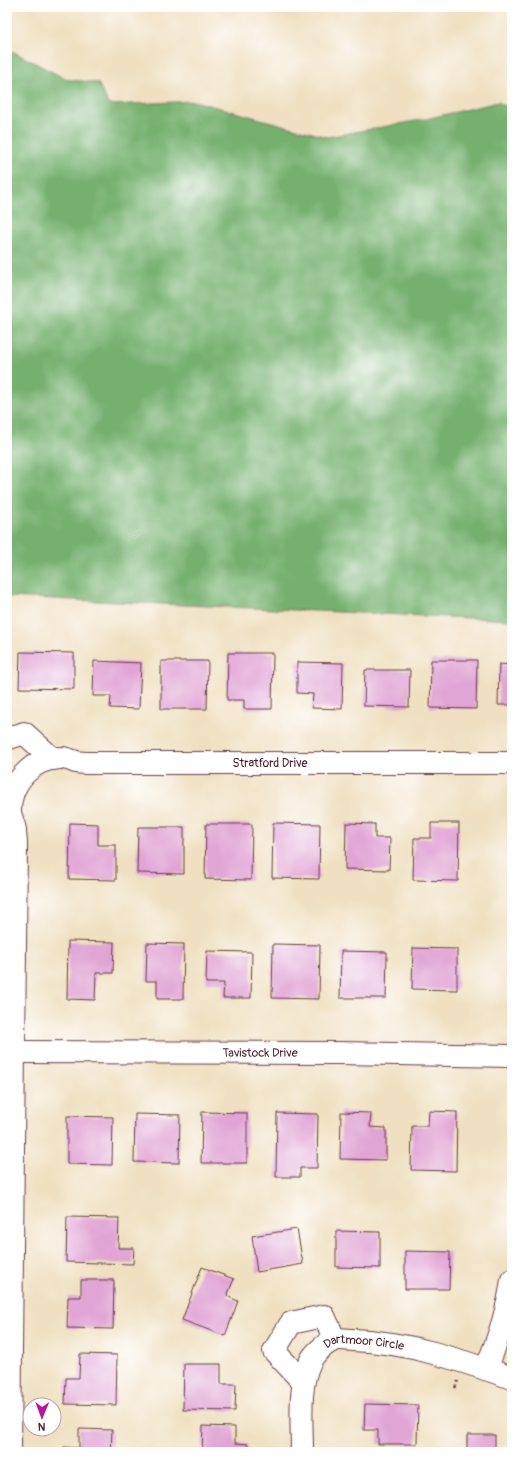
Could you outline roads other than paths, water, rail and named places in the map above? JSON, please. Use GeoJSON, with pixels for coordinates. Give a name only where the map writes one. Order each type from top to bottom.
{"type":"FeatureCollection","features":[{"type":"Feature","properties":{"kind":"street"},"geometry":{"type":"LineString","coordinates":[[7,739],[24,733],[53,759]]}},
{"type":"Feature","properties":{"kind":"street","name":"Stratford Drive"},"geometry":{"type":"LineString","coordinates":[[9,801],[18,782],[30,769],[42,762],[63,758],[78,762],[92,763],[512,763]]}},
{"type":"Feature","properties":{"kind":"street"},"geometry":{"type":"LineString","coordinates":[[9,801],[16,845],[10,1052],[10,1452]]}},
{"type":"Feature","properties":{"kind":"street","name":"Tavistock Drive"},"geometry":{"type":"LineString","coordinates":[[10,1052],[340,1053],[512,1056]]}},
{"type":"Feature","properties":{"kind":"street"},"geometry":{"type":"LineString","coordinates":[[486,1369],[505,1317],[512,1280]]}},
{"type":"Feature","properties":{"kind":"street"},"geometry":{"type":"LineString","coordinates":[[303,1382],[274,1351],[291,1323],[324,1316],[335,1340]]}},
{"type":"Feature","properties":{"kind":"street","name":"Dartmoor Circle"},"geometry":{"type":"LineString","coordinates":[[302,1452],[303,1382],[306,1371],[310,1361],[317,1352],[325,1345],[335,1340],[371,1341],[432,1352],[453,1357],[512,1378]]}}]}
